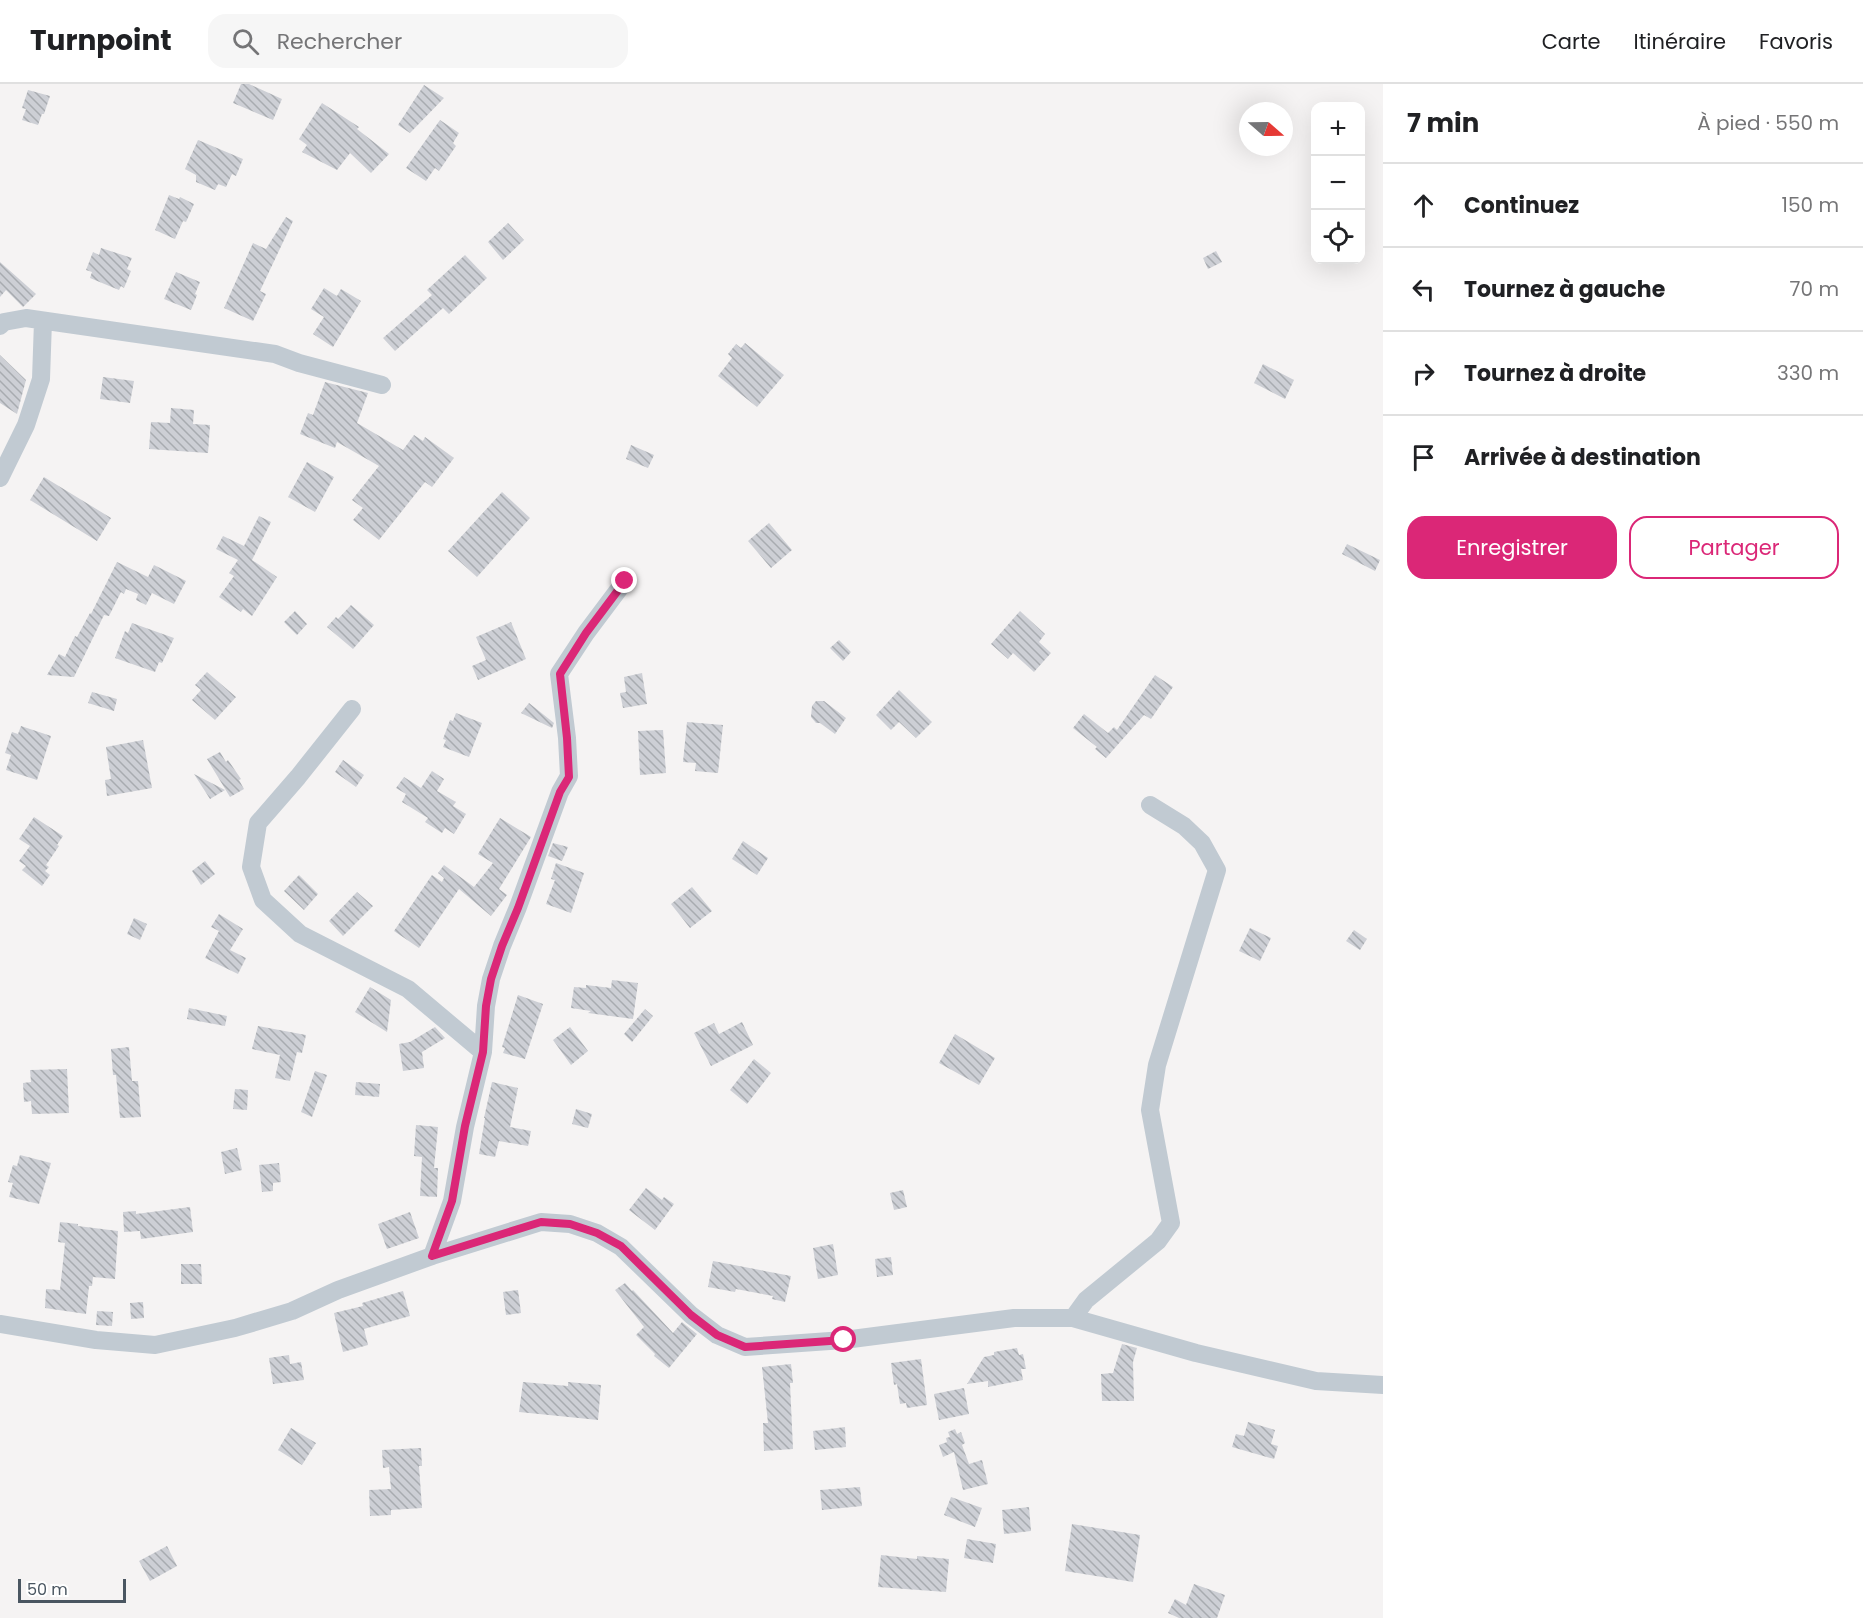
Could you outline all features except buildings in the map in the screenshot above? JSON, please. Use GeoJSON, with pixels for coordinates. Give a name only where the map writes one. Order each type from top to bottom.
{"type":"FeatureCollection","features":[{"type":"Feature","properties":{"kind":"street"},"geometry":{"type":"LineString","coordinates":[[0,326],[4,322],[26,318],[275,354],[299,363],[382,385]]}},
{"type":"Feature","properties":{"kind":"street"},"geometry":{"type":"LineString","coordinates":[[0,478],[26,425],[41,379],[43,321]]}},
{"type":"Feature","properties":{"kind":"street"},"geometry":{"type":"LineString","coordinates":[[432,1256],[452,1201],[465,1126],[483,1052],[486,1006],[491,979],[560,792],[569,777],[560,674],[586,633],[625,581]]}},
{"type":"Feature","properties":{"kind":"street"},"geometry":{"type":"LineString","coordinates":[[352,709],[258,823],[251,867],[262,900],[300,934],[408,989],[483,1052]]}},
{"type":"Feature","properties":{"kind":"street"},"geometry":{"type":"LineString","coordinates":[[1073,1318],[1086,1300],[1158,1241],[1171,1223],[1150,1110],[1157,1065],[1217,870],[1202,843],[1184,826],[1150,805]]}},
{"type":"Feature","properties":{"kind":"street"},"geometry":{"type":"LineString","coordinates":[[0,1324],[96,1340],[155,1345],[235,1328],[292,1311],[338,1290],[432,1256],[541,1222],[570,1224],[597,1233],[621,1246],[691,1315],[717,1335],[745,1347],[844,1340],[1014,1318],[1073,1318],[1196,1353],[1316,1381],[1383,1385]]}},
{"type":"Feature","properties":{"kind":"route"},"geometry":{"type":"LineString","coordinates":[[625,581],[586,633],[560,674],[569,777],[560,792],[491,979],[486,1006],[483,1052],[465,1126],[452,1201],[432,1256],[541,1222],[570,1224],[597,1233],[621,1246],[691,1315],[717,1335],[745,1347],[844,1340]]}}]}
